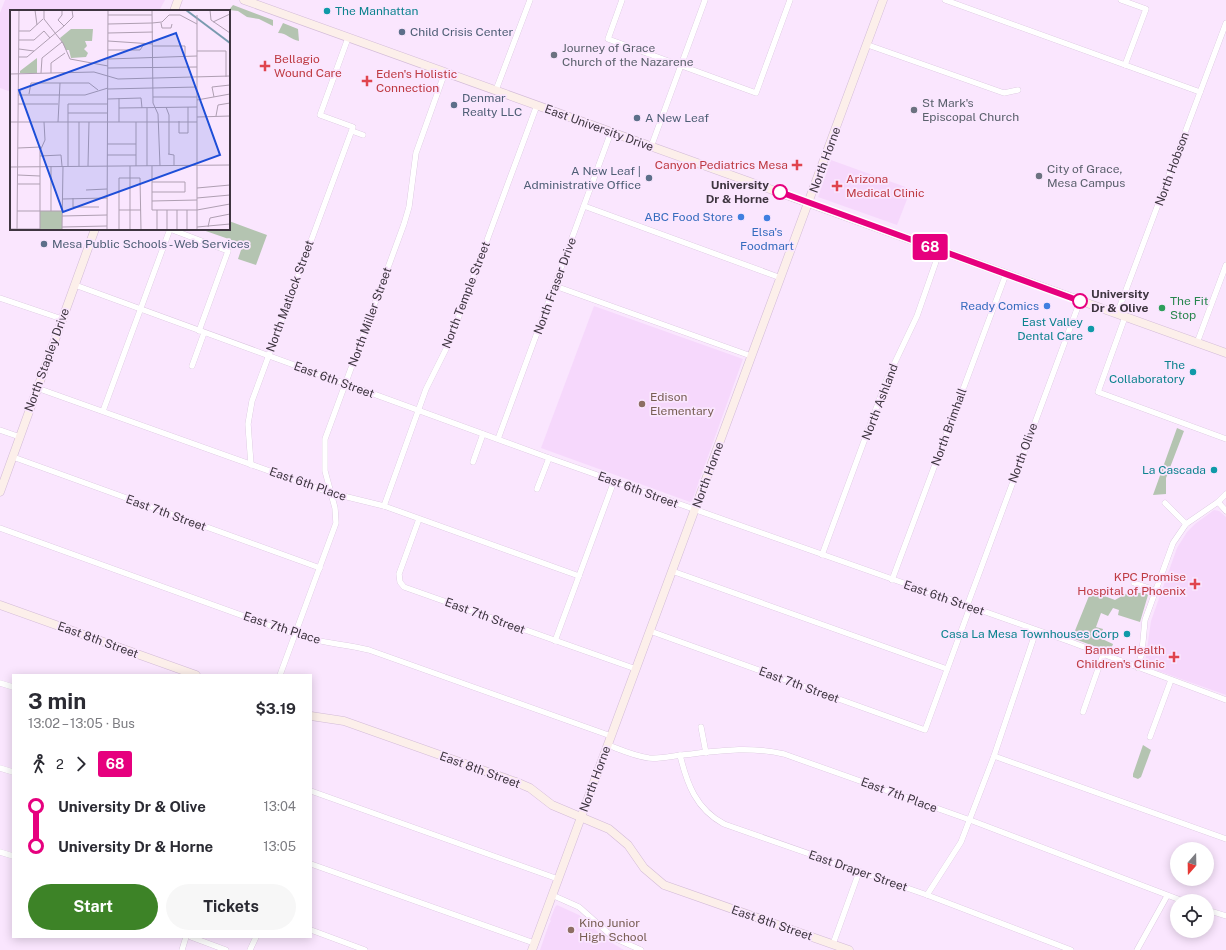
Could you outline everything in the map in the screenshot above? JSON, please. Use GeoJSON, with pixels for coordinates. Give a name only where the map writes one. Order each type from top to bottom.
{"type":"FeatureCollection","features":[{"type":"Feature","properties":{"kind":"street"},"geometry":{"type":"LineString","coordinates":[[174,10],[178,0]]}},
{"type":"Feature","properties":{"kind":"street","name":"East University Drive"},"geometry":{"type":"LineString","coordinates":[[244,0],[1226,353]]}},
{"type":"Feature","properties":{"kind":"street"},"geometry":{"type":"LineString","coordinates":[[496,90],[530,0]]}},
{"type":"Feature","properties":{"kind":"street"},"geometry":{"type":"LineString","coordinates":[[622,0],[608,39],[756,93],[790,0]]}},
{"type":"Feature","properties":{"kind":"street"},"geometry":{"type":"LineString","coordinates":[[651,147],[706,0]]}},
{"type":"Feature","properties":{"kind":"street","name":"North Horne"},"geometry":{"type":"LineString","coordinates":[[533,947],[751,356],[782,278],[868,45],[883,0]]}},
{"type":"Feature","properties":{"kind":"street"},"geometry":{"type":"LineString","coordinates":[[945,0],[1200,92]]}},
{"type":"Feature","properties":{"kind":"street"},"geometry":{"type":"LineString","coordinates":[[1120,0],[1146,9],[1125,65]]}},
{"type":"Feature","properties":{"kind":"street","name":"North Hobson"},"geometry":{"type":"LineString","coordinates":[[1226,23],[1121,315],[1098,392],[1226,439]]}},
{"type":"Feature","properties":{"kind":"street"},"geometry":{"type":"LineString","coordinates":[[348,38],[320,115],[353,127],[352,131],[363,135]]}},
{"type":"Feature","properties":{"kind":"street"},"geometry":{"type":"LineString","coordinates":[[868,45],[1004,93],[1018,90]]}},
{"type":"Feature","properties":{"kind":"street","name":"North Miller Street"},"geometry":{"type":"LineString","coordinates":[[280,674],[296,635],[336,522],[325,471],[325,439],[404,224],[409,207],[416,153],[445,72]]}},
{"type":"Feature","properties":{"kind":"street","name":"North Temple Street"},"geometry":{"type":"LineString","coordinates":[[384,506],[426,389],[449,343],[537,105]]}},
{"type":"Feature","properties":{"kind":"street","name":"North Matlock Street"},"geometry":{"type":"LineString","coordinates":[[251,465],[248,424],[249,412],[268,356],[352,131]]}},
{"type":"Feature","properties":{"kind":"street","name":"North Fraser Drive"},"geometry":{"type":"LineString","coordinates":[[498,439],[611,132]]}},
{"type":"Feature","properties":{"kind":"street"},"geometry":{"type":"LineString","coordinates":[[584,206],[782,278]]}},
{"type":"Feature","properties":{"kind":"street","name":"North Stapley Drive"},"geometry":{"type":"LineString","coordinates":[[0,492],[95,230]]}},
{"type":"Feature","properties":{"kind":"street"},"geometry":{"type":"LineString","coordinates":[[103,412],[170,230]]}},
{"type":"Feature","properties":{"kind":"street"},"geometry":{"type":"LineString","coordinates":[[173,230],[228,251],[201,332],[192,366]]}},
{"type":"Feature","properties":{"kind":"street","name":"North Ashland"},"geometry":{"type":"LineString","coordinates":[[822,555],[887,379],[917,316],[940,250]]}},
{"type":"Feature","properties":{"kind":"street"},"geometry":{"type":"LineString","coordinates":[[1197,343],[1226,265]]}},
{"type":"Feature","properties":{"kind":"street","name":"North Brimhall"},"geometry":{"type":"LineString","coordinates":[[892,580],[1006,274]]}},
{"type":"Feature","properties":{"kind":"street","name":"East 6th Street"},"geometry":{"type":"LineString","coordinates":[[75,285],[549,458],[1226,700]]}},
{"type":"Feature","properties":{"kind":"street"},"geometry":{"type":"LineString","coordinates":[[555,286],[751,356]]}},
{"type":"Feature","properties":{"kind":"street"},"geometry":{"type":"LineString","coordinates":[[0,298],[62,319]]}},
{"type":"Feature","properties":{"kind":"street","name":"North Olive"},"geometry":{"type":"LineString","coordinates":[[925,730],[968,607],[1080,301]]}},
{"type":"Feature","properties":{"kind":"street","name":"East 6th Place"},"geometry":{"type":"LineString","coordinates":[[38,388],[331,494],[384,506],[579,576]]}},
{"type":"Feature","properties":{"kind":"street"},"geometry":{"type":"LineString","coordinates":[[0,430],[20,437]]}},
{"type":"Feature","properties":{"kind":"street"},"geometry":{"type":"LineString","coordinates":[[473,462],[483,434]]}},
{"type":"Feature","properties":{"kind":"street","name":"East 7th Street"},"geometry":{"type":"LineString","coordinates":[[12,457],[320,568]]}},
{"type":"Feature","properties":{"kind":"street"},"geometry":{"type":"LineString","coordinates":[[537,489],[549,458]]}},
{"type":"Feature","properties":{"kind":"street"},"geometry":{"type":"LineString","coordinates":[[555,641],[614,481]]}},
{"type":"Feature","properties":{"kind":"street"},"geometry":{"type":"LineString","coordinates":[[1138,668],[1142,652],[1145,620],[1173,543],[1186,524],[1218,502],[1226,494]]}},
{"type":"Feature","properties":{"kind":"street"},"geometry":{"type":"LineString","coordinates":[[1218,502],[1226,511]]}},
{"type":"Feature","properties":{"kind":"street"},"geometry":{"type":"LineString","coordinates":[[1164,503],[1186,524]]}},
{"type":"Feature","properties":{"kind":"street","name":"East 7th Street"},"geometry":{"type":"LineString","coordinates":[[419,519],[399,574],[402,585],[636,669]]}},
{"type":"Feature","properties":{"kind":"street","name":"East 7th Place"},"geometry":{"type":"LineString","coordinates":[[0,528],[296,635],[314,641],[341,644],[369,650],[611,736]]}},
{"type":"Feature","properties":{"kind":"street"},"geometry":{"type":"LineString","coordinates":[[672,571],[947,669]]}},
{"type":"Feature","properties":{"kind":"street"},"geometry":{"type":"LineString","coordinates":[[1134,583],[1155,590]]}},
{"type":"Feature","properties":{"kind":"street","name":"East 8th Street"},"geometry":{"type":"LineString","coordinates":[[0,605],[193,674]]}},
{"type":"Feature","properties":{"kind":"street","name":"East 7th Street"},"geometry":{"type":"LineString","coordinates":[[650,631],[925,730]]}},
{"type":"Feature","properties":{"kind":"street"},"geometry":{"type":"LineString","coordinates":[[927,895],[961,842],[994,756],[1036,631]]}},
{"type":"Feature","properties":{"kind":"street"},"geometry":{"type":"LineString","coordinates":[[1083,712],[1103,655]]}},
{"type":"Feature","properties":{"kind":"street"},"geometry":{"type":"LineString","coordinates":[[1150,737],[1170,680]]}},
{"type":"Feature","properties":{"kind":"street"},"geometry":{"type":"LineString","coordinates":[[0,683],[12,688]]}},
{"type":"Feature","properties":{"kind":"street","name":"East 8th Street"},"geometry":{"type":"LineString","coordinates":[[312,716],[344,721],[530,788],[552,805],[600,824],[619,836],[632,850],[644,868],[664,884],[849,950]]}},
{"type":"Feature","properties":{"kind":"street"},"geometry":{"type":"LineString","coordinates":[[701,727],[706,753]]}},
{"type":"Feature","properties":{"kind":"street","name":"East 7th Place"},"geometry":{"type":"LineString","coordinates":[[608,745],[634,755],[649,758],[665,758],[740,748],[784,754],[970,820],[1170,897]]}},
{"type":"Feature","properties":{"kind":"street","name":"East Draper Street"},"geometry":{"type":"LineString","coordinates":[[680,755],[691,792],[705,811],[713,818],[734,828],[927,895],[1071,950]]}},
{"type":"Feature","properties":{"kind":"street"},"geometry":{"type":"LineString","coordinates":[[994,756],[1226,839]]}},
{"type":"Feature","properties":{"kind":"street"},"geometry":{"type":"LineString","coordinates":[[0,768],[12,772]]}},
{"type":"Feature","properties":{"kind":"street"},"geometry":{"type":"LineString","coordinates":[[312,791],[558,879]]}},
{"type":"Feature","properties":{"kind":"street"},"geometry":{"type":"LineString","coordinates":[[0,852],[12,856]]}},
{"type":"Feature","properties":{"kind":"street"},"geometry":{"type":"LineString","coordinates":[[312,864],[533,947]]}},
{"type":"Feature","properties":{"kind":"street"},"geometry":{"type":"LineString","coordinates":[[833,944],[859,872]]}},
{"type":"Feature","properties":{"kind":"street"},"geometry":{"type":"LineString","coordinates":[[552,895],[579,907],[614,938],[641,950]]}},
{"type":"Feature","properties":{"kind":"street"},"geometry":{"type":"LineString","coordinates":[[1137,950],[1167,896]]}},
{"type":"Feature","properties":{"kind":"street"},"geometry":{"type":"LineString","coordinates":[[1214,912],[1226,916]]}},
{"type":"Feature","properties":{"kind":"street"},"geometry":{"type":"LineString","coordinates":[[312,930],[365,950]]}},
{"type":"Feature","properties":{"kind":"street"},"geometry":{"type":"LineString","coordinates":[[182,950],[186,938]]}},
{"type":"Feature","properties":{"kind":"street"},"geometry":{"type":"LineString","coordinates":[[194,938],[226,950]]}},
{"type":"Feature","properties":{"kind":"street"},"geometry":{"type":"LineString","coordinates":[[250,950],[256,938]]}},
{"type":"Feature","properties":{"kind":"shaded area"},"geometry":{"type":"Polygon","coordinates":[[[5,0],[165,0],[160,10],[10,10],[10,92],[0,88],[0,13],[5,0]]]}},
{"type":"Feature","properties":{"kind":"shaded area"},"geometry":{"type":"Polygon","coordinates":[[[831,160],[911,189],[897,225],[818,197],[831,160]]]}},
{"type":"Feature","properties":{"kind":"shaded area","name":"Edison Elementary"},"geometry":{"type":"Polygon","coordinates":[[[594,306],[743,359],[692,501],[690,502],[541,448],[594,306]]]}},
{"type":"Feature","properties":{"kind":"shaded area","name":"KPC Promise Hospital of Phoenix"},"geometry":{"type":"Polygon","coordinates":[[[1214,510],[1219,511],[1226,517],[1226,695],[1147,667],[1145,663],[1151,621],[1177,548],[1187,532],[1214,510]]]}},
{"type":"Feature","properties":{"kind":"shaded area","name":"Kino Junior High School"},"geometry":{"type":"Polygon","coordinates":[[[557,905],[579,915],[607,940],[624,950],[540,950],[551,921],[550,920],[557,905]]]}},
{"type":"Feature","properties":{"kind":"green space"},"geometry":{"type":"Polygon","coordinates":[[[233,5],[273,20],[273,26],[259,19],[247,17],[238,11],[229,10],[233,5]]]}},
{"type":"Feature","properties":{"kind":"green space"},"geometry":{"type":"Polygon","coordinates":[[[283,23],[298,29],[299,41],[284,34],[278,33],[283,23]]]}},
{"type":"Feature","properties":{"kind":"green space"},"geometry":{"type":"Polygon","coordinates":[[[230,221],[267,235],[256,265],[238,259],[243,244],[203,230],[230,230],[230,221]]]}},
{"type":"Feature","properties":{"kind":"green space"},"geometry":{"type":"Polygon","coordinates":[[[1177,428],[1184,431],[1166,478],[1166,494],[1153,495],[1177,428]]]}},
{"type":"Feature","properties":{"kind":"green space"},"geometry":{"type":"Polygon","coordinates":[[[1091,591],[1115,600],[1129,592],[1144,593],[1148,595],[1140,622],[1118,615],[1119,610],[1113,608],[1108,616],[1101,613],[1096,627],[1103,629],[1100,638],[1113,644],[1110,652],[1072,638],[1091,591]]]}},
{"type":"Feature","properties":{"kind":"green space"},"geometry":{"type":"Polygon","coordinates":[[[1143,745],[1151,750],[1141,777],[1138,779],[1133,777],[1133,774],[1143,745]]]}},
{"type":"Feature","properties":{"kind":"bus line","name":"68"},"geometry":{"type":"LineString","coordinates":[[780,192],[1080,301]]}},
{"type":"Feature","properties":{"kind":"place","name":"The Manhattan"},"geometry":{"type":"Point","coordinates":[327,11]}},
{"type":"Feature","properties":{"kind":"place","name":"Child Crisis Center"},"geometry":{"type":"Point","coordinates":[402,32]}},
{"type":"Feature","properties":{"kind":"place","name":"Journey of Grace Church of the Nazarene"},"geometry":{"type":"Point","coordinates":[554,55]}},
{"type":"Feature","properties":{"kind":"place","name":"Bellagio Wound Care"},"geometry":{"type":"Point","coordinates":[265,66]}},
{"type":"Feature","properties":{"kind":"place","name":"Eden's Holistic Connection"},"geometry":{"type":"Point","coordinates":[367,81]}},
{"type":"Feature","properties":{"kind":"place","name":"Denmar Realty LLC"},"geometry":{"type":"Point","coordinates":[454,105]}},
{"type":"Feature","properties":{"kind":"place","name":"St Mark's Episcopal Church"},"geometry":{"type":"Point","coordinates":[914,110]}},
{"type":"Feature","properties":{"kind":"place","name":"A New Leaf"},"geometry":{"type":"Point","coordinates":[637,118]}},
{"type":"Feature","properties":{"kind":"place","name":"Canyon Pediatrics Mesa"},"geometry":{"type":"Point","coordinates":[797,165]}},
{"type":"Feature","properties":{"kind":"place","name":"City of Grace, Mesa Campus"},"geometry":{"type":"Point","coordinates":[1039,176]}},
{"type":"Feature","properties":{"kind":"place","name":"A New Leaf | Administrative Office"},"geometry":{"type":"Point","coordinates":[649,178]}},
{"type":"Feature","properties":{"kind":"place","name":"Arizona Medical Clinic"},"geometry":{"type":"Point","coordinates":[837,186]}},
{"type":"Feature","properties":{"kind":"place","name":"University Dr & Horne"},"geometry":{"type":"Point","coordinates":[780,192]}},
{"type":"Feature","properties":{"kind":"place","name":"ABC Food Store"},"geometry":{"type":"Point","coordinates":[741,217]}},
{"type":"Feature","properties":{"kind":"place","name":"Elsa's Foodmart"},"geometry":{"type":"Point","coordinates":[767,218]}},
{"type":"Feature","properties":{"kind":"place","name":"Mesa Public Schools - Web Services"},"geometry":{"type":"Point","coordinates":[44,244]}},
{"type":"Feature","properties":{"kind":"place","name":"University Dr & Olive"},"geometry":{"type":"Point","coordinates":[1080,301]}},
{"type":"Feature","properties":{"kind":"place","name":"Ready Comics"},"geometry":{"type":"Point","coordinates":[1047,306]}},
{"type":"Feature","properties":{"kind":"place","name":"The Fit Stop"},"geometry":{"type":"Point","coordinates":[1162,308]}},
{"type":"Feature","properties":{"kind":"place","name":"East Valley Dental Care"},"geometry":{"type":"Point","coordinates":[1091,329]}},
{"type":"Feature","properties":{"kind":"place","name":"The Collaboratory"},"geometry":{"type":"Point","coordinates":[1193,372]}},
{"type":"Feature","properties":{"kind":"place","name":"Edison Elementary"},"geometry":{"type":"Point","coordinates":[642,404]}},
{"type":"Feature","properties":{"kind":"place","name":"La Cascada"},"geometry":{"type":"Point","coordinates":[1214,470]}},
{"type":"Feature","properties":{"kind":"place","name":"KPC Promise Hospital of Phoenix"},"geometry":{"type":"Point","coordinates":[1195,584]}},
{"type":"Feature","properties":{"kind":"place","name":"Casa La Mesa Townhouses Corp"},"geometry":{"type":"Point","coordinates":[1127,634]}},
{"type":"Feature","properties":{"kind":"place","name":"Banner Health Children's Clinic"},"geometry":{"type":"Point","coordinates":[1174,657]}},
{"type":"Feature","properties":{"kind":"place","name":"Kino Junior High School"},"geometry":{"type":"Point","coordinates":[571,930]}}]}
